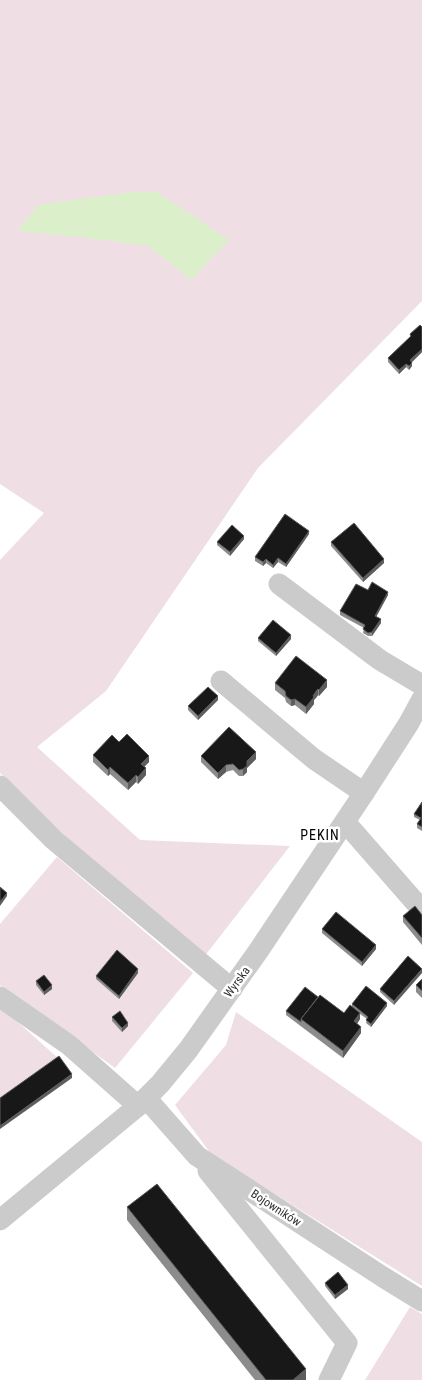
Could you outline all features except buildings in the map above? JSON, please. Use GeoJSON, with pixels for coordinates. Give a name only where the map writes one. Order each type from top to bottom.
{"type":"FeatureCollection","features":[{"type":"Feature","properties":{"kind":"street"},"geometry":{"type":"LineString","coordinates":[[279,584],[380,660],[422,685]]}},
{"type":"Feature","properties":{"kind":"street"},"geometry":{"type":"LineString","coordinates":[[221,681],[314,759],[364,793]]}},
{"type":"Feature","properties":{"kind":"street","name":"Wyrska"},"geometry":{"type":"LineString","coordinates":[[0,1220],[142,1102],[160,1084],[188,1050],[345,822],[409,723],[422,699]]}},
{"type":"Feature","properties":{"kind":"street"},"geometry":{"type":"LineString","coordinates":[[0,786],[54,840],[232,988]]}},
{"type":"Feature","properties":{"kind":"street"},"geometry":{"type":"LineString","coordinates":[[345,822],[422,910]]}},
{"type":"Feature","properties":{"kind":"street","name":"Bojowników"},"geometry":{"type":"LineString","coordinates":[[0,997],[69,1045],[142,1102],[197,1156],[422,1301]]}},
{"type":"Feature","properties":{"kind":"street"},"geometry":{"type":"LineString","coordinates":[[197,1156],[347,1343],[329,1380]]}},
{"type":"Feature","properties":{"kind":"shaded area"},"geometry":{"type":"Polygon","coordinates":[[[0,0],[422,0],[422,301],[258,468],[106,691],[37,747],[140,840],[290,846],[204,957],[69,840],[0,773],[0,560],[44,513],[0,484],[0,0]]]}},
{"type":"Feature","properties":{"kind":"shaded area"},"geometry":{"type":"Polygon","coordinates":[[[133,192],[157,192],[229,240],[191,280],[149,246],[18,231],[38,205],[133,192]]]}},
{"type":"Feature","properties":{"kind":"shaded area"},"geometry":{"type":"Polygon","coordinates":[[[57,857],[193,973],[115,1068],[0,985],[0,924],[57,857]]]}},
{"type":"Feature","properties":{"kind":"shaded area"},"geometry":{"type":"Polygon","coordinates":[[[0,1006],[59,1059],[0,1102],[0,1006]]]}},
{"type":"Feature","properties":{"kind":"shaded area"},"geometry":{"type":"Polygon","coordinates":[[[236,1012],[422,1142],[422,1286],[211,1154],[175,1105],[226,1045],[236,1012]]]}},
{"type":"Feature","properties":{"kind":"shaded area"},"geometry":{"type":"Polygon","coordinates":[[[410,1307],[422,1314],[422,1380],[365,1380],[410,1307]]]}},
{"type":"Feature","properties":{"kind":"district","name":"PEKIN"},"geometry":{"type":"Point","coordinates":[320,835]}}]}
